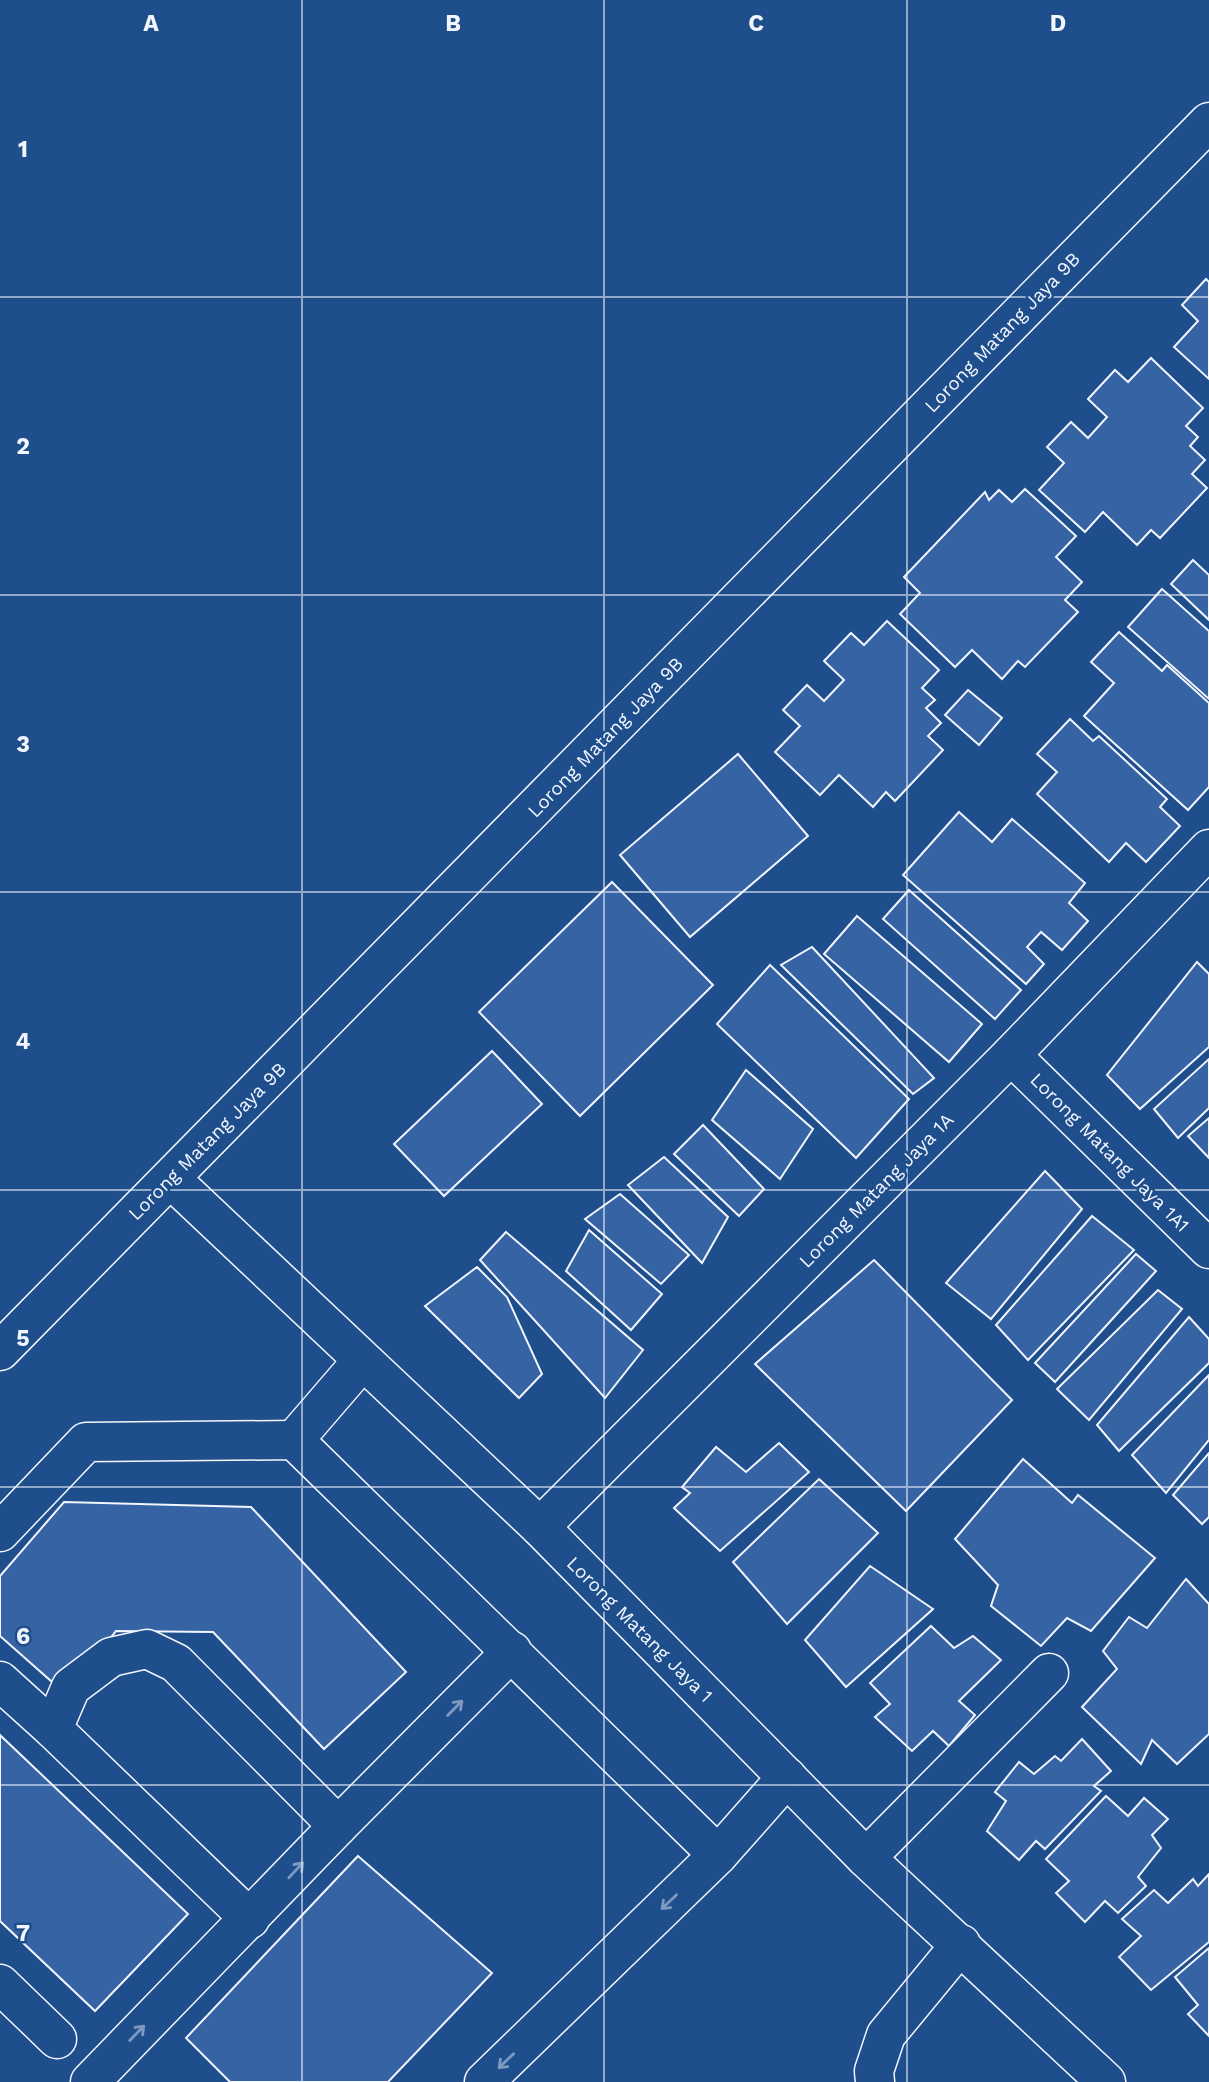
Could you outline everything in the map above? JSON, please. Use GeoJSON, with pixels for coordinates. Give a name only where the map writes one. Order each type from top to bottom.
{"type":"FeatureCollection","features":[{"type":"Feature","properties":{"kind":"street","name":"Lorong Matang Jaya 9B"},"geometry":{"type":"LineString","coordinates":[[0,1351],[1209,122]]}},
{"type":"Feature","properties":{"kind":"street","name":"Lorong Matang Jaya 1A"},"geometry":{"type":"LineString","coordinates":[[540,1527],[1011,1055],[1209,849]]}},
{"type":"Feature","properties":{"kind":"street","name":"Lorong Matang Jaya 1A1"},"geometry":{"type":"LineString","coordinates":[[1011,1055],[1209,1249]]}},
{"type":"Feature","properties":{"kind":"street","name":"Lorong Matang Jaya 1"},"geometry":{"type":"LineString","coordinates":[[171,1179],[540,1527],[866,1858],[1106,2082]]}},
{"type":"Feature","properties":{"kind":"street"},"geometry":{"type":"LineString","coordinates":[[294,1440],[362,1361]]}},
{"type":"Feature","properties":{"kind":"street"},"geometry":{"type":"LineString","coordinates":[[0,1532],[86,1442],[294,1440],[718,1855]]}},
{"type":"Feature","properties":{"kind":"street"},"geometry":{"type":"LineString","coordinates":[[53,1729],[71,1687],[111,1657],[147,1649],[176,1663],[338,1826]]}},
{"type":"Feature","properties":{"kind":"street"},"geometry":{"type":"LineString","coordinates":[[90,2082],[512,1651]]}},
{"type":"Feature","properties":{"kind":"street"},"geometry":{"type":"LineString","coordinates":[[866,1858],[1049,1673]]}},
{"type":"Feature","properties":{"kind":"street"},"geometry":{"type":"LineString","coordinates":[[0,1681],[250,1919]]}},
{"type":"Feature","properties":{"kind":"street"},"geometry":{"type":"LineString","coordinates":[[484,2082],[718,1855],[787,1777]]}},
{"type":"Feature","properties":{"kind":"street"},"geometry":{"type":"LineString","coordinates":[[875,2082],[874,2071],[886,2035],[961,1944]]}},
{"type":"Feature","properties":{"kind":"street"},"geometry":{"type":"LineString","coordinates":[[0,1984],[57,2039]]}},
{"type":"Feature","properties":{"kind":"building"},"geometry":{"type":"Polygon","coordinates":[[[1206,279],[1209,282],[1209,379],[1174,347],[1198,321],[1182,305],[1206,279]]]}},
{"type":"Feature","properties":{"kind":"building"},"geometry":{"type":"Polygon","coordinates":[[[1151,358],[1203,408],[1186,426],[1198,437],[1190,446],[1205,460],[1192,474],[1207,488],[1160,538],[1151,530],[1137,545],[1103,512],[1085,532],[1039,490],[1064,463],[1047,447],[1071,422],[1088,438],[1107,417],[1088,399],[1115,370],[1128,382],[1151,358]]]}},
{"type":"Feature","properties":{"kind":"building"},"geometry":{"type":"Polygon","coordinates":[[[1025,489],[1076,536],[1056,557],[1082,582],[1065,600],[1078,612],[1025,667],[1018,661],[1002,679],[972,650],[955,667],[900,614],[920,593],[904,577],[985,492],[989,500],[999,490],[1012,502],[1025,489]]]}},
{"type":"Feature","properties":{"kind":"building"},"geometry":{"type":"Polygon","coordinates":[[[1193,560],[1209,575],[1209,620],[1171,584],[1193,560]]]}},
{"type":"Feature","properties":{"kind":"building"},"geometry":{"type":"Polygon","coordinates":[[[1162,589],[1209,631],[1209,699],[1128,627],[1162,589]]]}},
{"type":"Feature","properties":{"kind":"building"},"geometry":{"type":"Polygon","coordinates":[[[887,621],[939,670],[922,688],[935,700],[926,708],[941,723],[928,736],[943,750],[895,801],[886,792],[873,807],[839,775],[820,795],[775,752],[800,726],[783,710],[807,685],[824,701],[844,680],[824,661],[851,633],[864,645],[887,621]]]}},
{"type":"Feature","properties":{"kind":"building"},"geometry":{"type":"Polygon","coordinates":[[[1119,632],[1162,671],[1167,665],[1209,703],[1209,787],[1188,810],[1084,716],[1114,683],[1091,662],[1119,632]]]}},
{"type":"Feature","properties":{"kind":"building"},"geometry":{"type":"Polygon","coordinates":[[[968,690],[1002,718],[979,745],[945,715],[968,690]]]}},
{"type":"Feature","properties":{"kind":"building"},"geometry":{"type":"Polygon","coordinates":[[[1070,719],[1093,741],[1099,736],[1167,799],[1160,807],[1180,826],[1146,862],[1126,843],[1109,862],[1037,794],[1057,772],[1037,754],[1070,719]]]}},
{"type":"Feature","properties":{"kind":"building"},"geometry":{"type":"Polygon","coordinates":[[[738,754],[808,836],[690,937],[620,855],[738,754]]]}},
{"type":"Feature","properties":{"kind":"building"},"geometry":{"type":"Polygon","coordinates":[[[959,812],[992,842],[1012,819],[1085,883],[1069,903],[1088,921],[1062,950],[1041,932],[1027,947],[1044,964],[1026,984],[903,875],[959,812]]]}},
{"type":"Feature","properties":{"kind":"building"},"geometry":{"type":"Polygon","coordinates":[[[612,882],[713,985],[580,1116],[479,1012],[612,882]]]}},
{"type":"Feature","properties":{"kind":"building"},"geometry":{"type":"Polygon","coordinates":[[[909,890],[1021,990],[995,1019],[883,919],[909,890]]]}},
{"type":"Feature","properties":{"kind":"building"},"geometry":{"type":"Polygon","coordinates":[[[857,916],[982,1024],[949,1062],[824,954],[857,916]]]}},
{"type":"Feature","properties":{"kind":"building"},"geometry":{"type":"Polygon","coordinates":[[[812,947],[934,1078],[913,1094],[781,965],[812,947]]]}},
{"type":"Feature","properties":{"kind":"building"},"geometry":{"type":"Polygon","coordinates":[[[1197,962],[1209,974],[1209,1047],[1140,1109],[1107,1075],[1197,962]]]}},
{"type":"Feature","properties":{"kind":"building"},"geometry":{"type":"Polygon","coordinates":[[[770,965],[909,1099],[856,1158],[717,1024],[770,965]]]}},
{"type":"Feature","properties":{"kind":"building"},"geometry":{"type":"Polygon","coordinates":[[[492,1051],[542,1104],[444,1196],[394,1144],[492,1051]]]}},
{"type":"Feature","properties":{"kind":"building"},"geometry":{"type":"Polygon","coordinates":[[[1209,1059],[1209,1108],[1178,1138],[1154,1109],[1209,1059]]]}},
{"type":"Feature","properties":{"kind":"building"},"geometry":{"type":"Polygon","coordinates":[[[746,1070],[813,1129],[780,1179],[712,1120],[746,1070]]]}},
{"type":"Feature","properties":{"kind":"building"},"geometry":{"type":"Polygon","coordinates":[[[1209,1118],[1209,1158],[1188,1136],[1209,1118]]]}},
{"type":"Feature","properties":{"kind":"building"},"geometry":{"type":"Polygon","coordinates":[[[703,1125],[764,1189],[739,1216],[674,1154],[703,1125]]]}},
{"type":"Feature","properties":{"kind":"building"},"geometry":{"type":"Polygon","coordinates":[[[664,1157],[728,1217],[702,1263],[628,1185],[664,1157]]]}},
{"type":"Feature","properties":{"kind":"building"},"geometry":{"type":"Polygon","coordinates":[[[1045,1171],[1082,1209],[991,1319],[946,1283],[1045,1171]]]}},
{"type":"Feature","properties":{"kind":"building"},"geometry":{"type":"Polygon","coordinates":[[[620,1194],[689,1255],[661,1284],[585,1219],[620,1194]]]}},
{"type":"Feature","properties":{"kind":"building"},"geometry":{"type":"Polygon","coordinates":[[[1092,1216],[1134,1250],[1028,1360],[996,1325],[1092,1216]]]}},
{"type":"Feature","properties":{"kind":"building"},"geometry":{"type":"Polygon","coordinates":[[[589,1230],[662,1294],[631,1330],[566,1271],[589,1230]]]}},
{"type":"Feature","properties":{"kind":"building"},"geometry":{"type":"Polygon","coordinates":[[[506,1232],[643,1350],[605,1398],[480,1260],[506,1232]]]}},
{"type":"Feature","properties":{"kind":"building"},"geometry":{"type":"Polygon","coordinates":[[[1136,1254],[1156,1271],[1055,1382],[1035,1363],[1136,1254]]]}},
{"type":"Feature","properties":{"kind":"building"},"geometry":{"type":"Polygon","coordinates":[[[874,1260],[1012,1400],[906,1511],[755,1364],[874,1260]]]}},
{"type":"Feature","properties":{"kind":"building"},"geometry":{"type":"Polygon","coordinates":[[[477,1267],[507,1297],[542,1374],[519,1398],[425,1306],[477,1267]]]}},
{"type":"Feature","properties":{"kind":"building"},"geometry":{"type":"Polygon","coordinates":[[[1158,1290],[1182,1309],[1089,1420],[1057,1389],[1158,1290]]]}},
{"type":"Feature","properties":{"kind":"building"},"geometry":{"type":"Polygon","coordinates":[[[1189,1317],[1209,1339],[1209,1363],[1119,1451],[1097,1425],[1189,1317]]]}},
{"type":"Feature","properties":{"kind":"building"},"geometry":{"type":"Polygon","coordinates":[[[1209,1375],[1209,1440],[1166,1493],[1132,1455],[1209,1375]]]}},
{"type":"Feature","properties":{"kind":"building"},"geometry":{"type":"Polygon","coordinates":[[[779,1443],[809,1472],[720,1551],[674,1508],[690,1493],[682,1487],[716,1447],[746,1472],[779,1443]]]}},
{"type":"Feature","properties":{"kind":"building"},"geometry":{"type":"Polygon","coordinates":[[[1209,1453],[1209,1517],[1202,1524],[1173,1495],[1209,1453]]]}},
{"type":"Feature","properties":{"kind":"building"},"geometry":{"type":"Polygon","coordinates":[[[1023,1459],[1072,1503],[1078,1495],[1155,1558],[1091,1631],[1067,1618],[1041,1646],[991,1606],[998,1585],[955,1539],[1023,1459]]]}},
{"type":"Feature","properties":{"kind":"building"},"geometry":{"type":"Polygon","coordinates":[[[819,1479],[878,1533],[787,1624],[733,1562],[819,1479]]]}},
{"type":"Feature","properties":{"kind":"building"},"geometry":{"type":"Polygon","coordinates":[[[64,1502],[251,1507],[406,1672],[324,1749],[213,1632],[116,1631],[71,1687],[51,1681],[0,1636],[0,1576],[64,1502]]]}},
{"type":"Feature","properties":{"kind":"building"},"geometry":{"type":"Polygon","coordinates":[[[870,1566],[933,1609],[846,1687],[805,1640],[870,1566]]]}},
{"type":"Feature","properties":{"kind":"building"},"geometry":{"type":"Polygon","coordinates":[[[1186,1579],[1209,1604],[1209,1734],[1177,1764],[1152,1740],[1141,1764],[1082,1707],[1117,1669],[1103,1651],[1129,1617],[1147,1628],[1186,1579]]]}},
{"type":"Feature","properties":{"kind":"building"},"geometry":{"type":"Polygon","coordinates":[[[931,1626],[954,1648],[973,1636],[1001,1660],[959,1701],[975,1715],[949,1746],[933,1731],[912,1751],[875,1717],[890,1704],[870,1683],[931,1626]]]}},
{"type":"Feature","properties":{"kind":"building"},"geometry":{"type":"Polygon","coordinates":[[[0,1735],[188,1914],[95,2011],[0,1921],[0,1735]]]}},
{"type":"Feature","properties":{"kind":"building"},"geometry":{"type":"Polygon","coordinates":[[[1082,1739],[1111,1771],[1094,1786],[1101,1791],[1045,1849],[1036,1841],[1019,1860],[987,1831],[1006,1801],[995,1792],[1019,1762],[1034,1774],[1055,1756],[1061,1761],[1082,1739]]]}},
{"type":"Feature","properties":{"kind":"building"},"geometry":{"type":"Polygon","coordinates":[[[1106,1796],[1128,1816],[1144,1798],[1168,1819],[1152,1835],[1161,1848],[1138,1877],[1146,1886],[1118,1913],[1105,1901],[1085,1922],[1056,1893],[1069,1881],[1046,1859],[1106,1796]]]}},
{"type":"Feature","properties":{"kind":"building"},"geometry":{"type":"Polygon","coordinates":[[[358,1856],[492,1973],[388,2082],[230,2082],[186,2038],[358,1856]]]}},
{"type":"Feature","properties":{"kind":"building"},"geometry":{"type":"Polygon","coordinates":[[[1209,1874],[1209,1942],[1151,1990],[1119,1957],[1141,1936],[1122,1919],[1154,1890],[1168,1903],[1193,1879],[1198,1886],[1209,1874]]]}},
{"type":"Feature","properties":{"kind":"building"},"geometry":{"type":"Polygon","coordinates":[[[1209,1948],[1209,2036],[1188,2014],[1198,2005],[1175,1977],[1209,1948]]]}}]}
